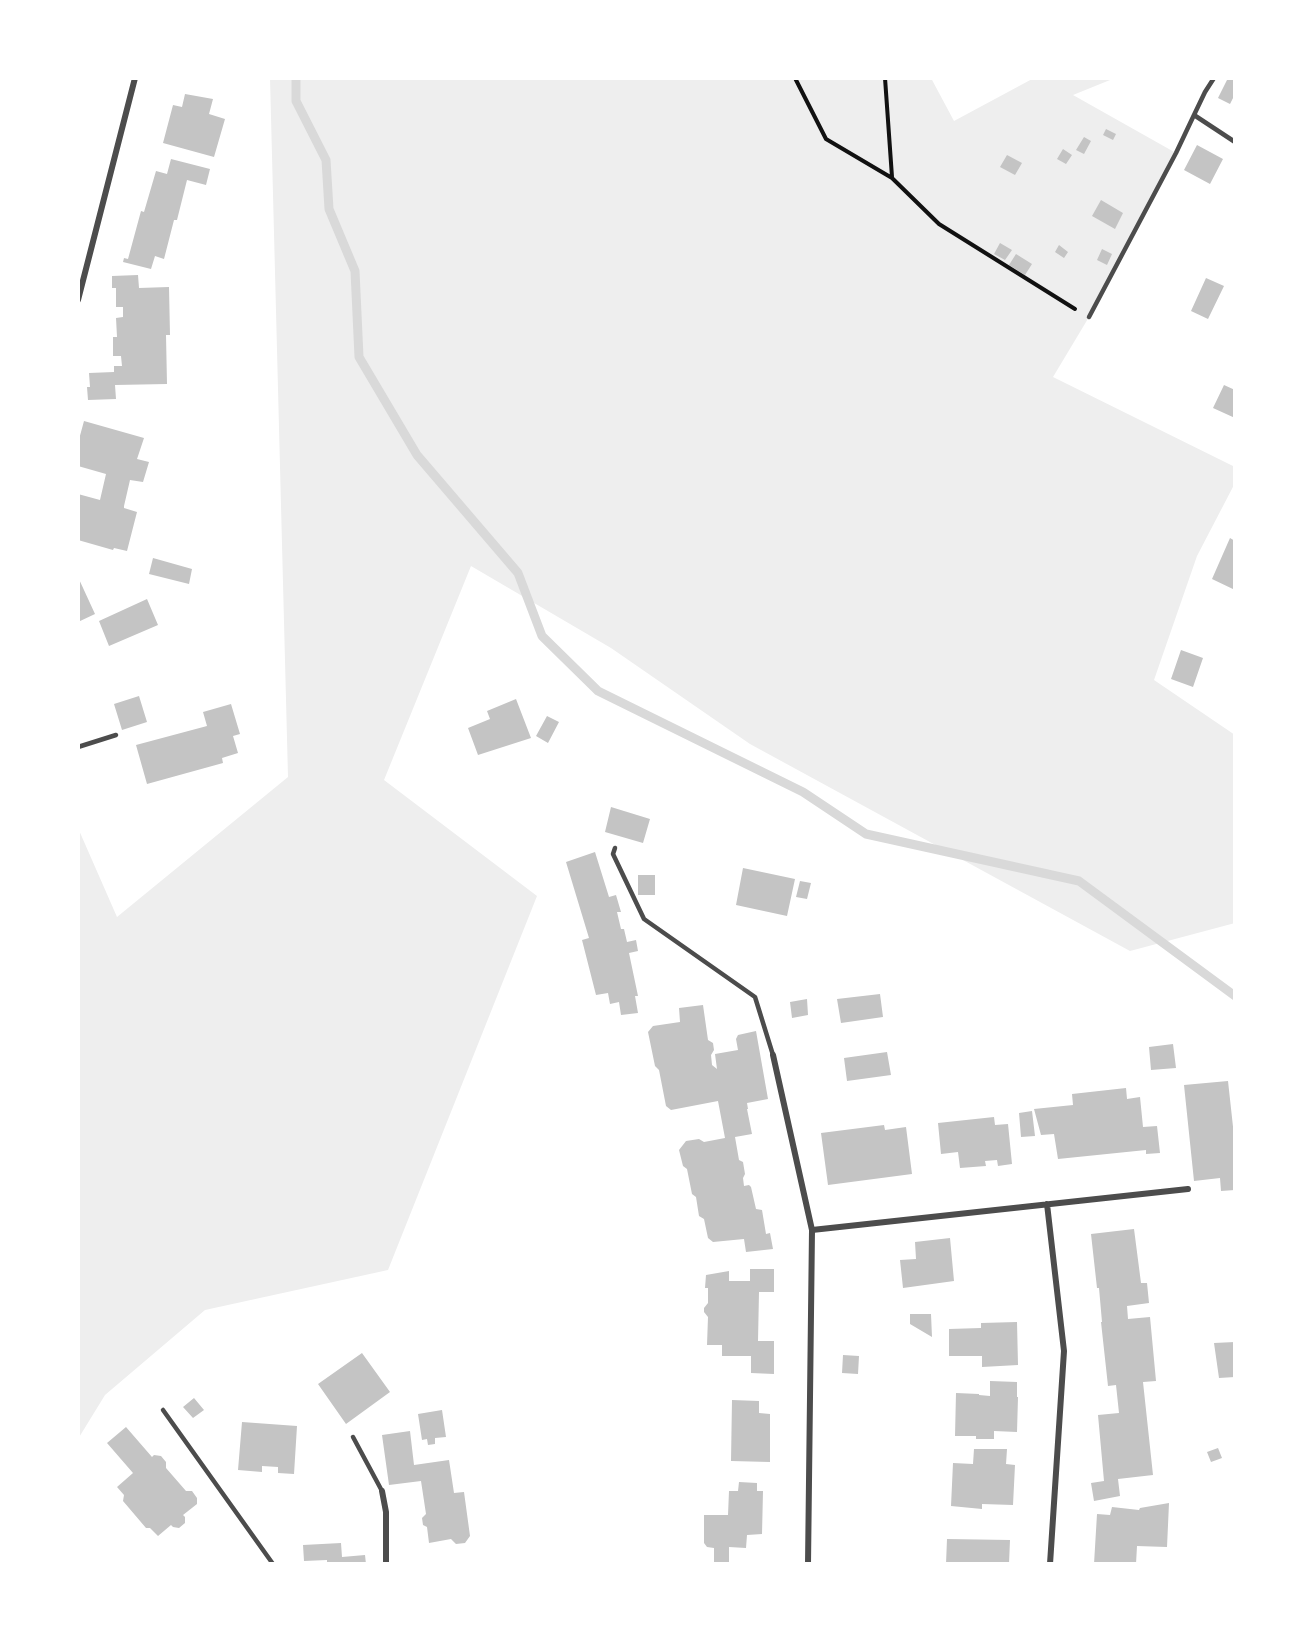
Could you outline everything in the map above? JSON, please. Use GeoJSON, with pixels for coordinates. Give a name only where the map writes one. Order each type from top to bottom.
{"type":"FeatureCollection","features":[{"type":"Feature","properties":{"kind":"street"},"geometry":{"type":"LineString","coordinates":[[78,300],[135,78]]}},
{"type":"Feature","properties":{"kind":"street"},"geometry":{"type":"LineString","coordinates":[[773,1055],[812,1230],[808,1564]]}},
{"type":"Feature","properties":{"kind":"street"},"geometry":{"type":"LineString","coordinates":[[812,1230],[1188,1189]]}},
{"type":"Feature","properties":{"kind":"street"},"geometry":{"type":"LineString","coordinates":[[1047,1204],[1064,1351],[1050,1564]]}},
{"type":"Feature","properties":{"kind":"street"},"geometry":{"type":"LineString","coordinates":[[382,1491],[386,1512],[386,1564]]}},
{"type":"Feature","properties":{"kind":"lane"},"geometry":{"type":"LineString","coordinates":[[1089,317],[1214,78]]}},
{"type":"Feature","properties":{"kind":"lane"},"geometry":{"type":"LineString","coordinates":[[1194,115],[1235,142]]}},
{"type":"Feature","properties":{"kind":"lane"},"geometry":{"type":"LineString","coordinates":[[78,747],[116,735]]}},
{"type":"Feature","properties":{"kind":"lane"},"geometry":{"type":"LineString","coordinates":[[615,848],[613,854],[644,919],[755,997],[773,1055]]}},
{"type":"Feature","properties":{"kind":"lane"},"geometry":{"type":"LineString","coordinates":[[163,1410],[273,1564]]}},
{"type":"Feature","properties":{"kind":"lane"},"geometry":{"type":"LineString","coordinates":[[353,1437],[382,1491]]}},
{"type":"Feature","properties":{"kind":"path"},"geometry":{"type":"LineString","coordinates":[[795,78],[826,139],[892,178],[939,224],[1089,317]]}},
{"type":"Feature","properties":{"kind":"path"},"geometry":{"type":"LineString","coordinates":[[885,78],[892,178]]}},
{"type":"Feature","properties":{"kind":"shaded area"},"geometry":{"type":"Polygon","coordinates":[[[270,78],[931,78],[954,121],[1034,78],[1115,78],[1073,95],[1176,153],[1089,317],[1053,377],[1235,467],[1235,483],[1197,556],[1154,680],[1235,735],[1235,923],[1130,951],[750,744],[611,648],[471,566],[384,780],[537,896],[388,1270],[205,1310],[105,1395],[78,1439],[78,828],[117,917],[288,777],[270,78]]]}},
{"type":"Feature","properties":{"kind":"building"},"geometry":{"type":"Polygon","coordinates":[[[1228,78],[1235,80],[1235,94],[1230,104],[1218,98],[1228,78]]]}},
{"type":"Feature","properties":{"kind":"building"},"geometry":{"type":"Polygon","coordinates":[[[185,94],[213,99],[209,114],[225,119],[214,157],[163,143],[173,105],[182,107],[185,94]]]}},
{"type":"Feature","properties":{"kind":"building"},"geometry":{"type":"Polygon","coordinates":[[[1106,129],[1116,134],[1113,140],[1103,135],[1106,129]]]}},
{"type":"Feature","properties":{"kind":"building"},"geometry":{"type":"Polygon","coordinates":[[[1084,137],[1091,141],[1084,154],[1076,150],[1084,137]]]}},
{"type":"Feature","properties":{"kind":"building"},"geometry":{"type":"Polygon","coordinates":[[[1197,145],[1223,159],[1210,184],[1184,170],[1197,145]]]}},
{"type":"Feature","properties":{"kind":"building"},"geometry":{"type":"Polygon","coordinates":[[[1063,149],[1072,155],[1066,164],[1057,159],[1063,149]]]}},
{"type":"Feature","properties":{"kind":"building"},"geometry":{"type":"Polygon","coordinates":[[[1007,155],[1022,163],[1015,175],[1000,167],[1007,155]]]}},
{"type":"Feature","properties":{"kind":"building"},"geometry":{"type":"Polygon","coordinates":[[[171,159],[210,169],[206,185],[187,180],[164,259],[155,256],[151,269],[123,262],[124,258],[128,259],[141,211],[144,212],[156,171],[167,174],[171,159]]]}},
{"type":"Feature","properties":{"kind":"building"},"geometry":{"type":"Polygon","coordinates":[[[1101,200],[1123,213],[1115,229],[1092,216],[1101,200]]]}},
{"type":"Feature","properties":{"kind":"building"},"geometry":{"type":"Polygon","coordinates":[[[1000,243],[1012,250],[1005,260],[994,254],[1000,243]]]}},
{"type":"Feature","properties":{"kind":"building"},"geometry":{"type":"Polygon","coordinates":[[[1059,245],[1068,252],[1064,258],[1055,252],[1059,245]]]}},
{"type":"Feature","properties":{"kind":"building"},"geometry":{"type":"Polygon","coordinates":[[[1102,249],[1112,254],[1107,265],[1097,260],[1102,249]]]}},
{"type":"Feature","properties":{"kind":"building"},"geometry":{"type":"Polygon","coordinates":[[[1016,254],[1032,264],[1025,275],[1009,265],[1016,254]]]}},
{"type":"Feature","properties":{"kind":"building"},"geometry":{"type":"Polygon","coordinates":[[[138,275],[139,288],[169,287],[170,335],[166,335],[167,384],[115,385],[116,399],[88,400],[89,373],[114,372],[114,366],[122,366],[121,356],[113,356],[113,337],[117,337],[116,318],[123,317],[123,307],[116,307],[116,288],[112,288],[112,276],[138,275]]]}},
{"type":"Feature","properties":{"kind":"building"},"geometry":{"type":"Polygon","coordinates":[[[1206,278],[1224,286],[1208,319],[1191,311],[1206,278]]]}},
{"type":"Feature","properties":{"kind":"building"},"geometry":{"type":"Polygon","coordinates":[[[1224,385],[1235,390],[1235,418],[1213,408],[1224,385]]]}},
{"type":"Feature","properties":{"kind":"building"},"geometry":{"type":"Polygon","coordinates":[[[84,421],[144,438],[137,459],[149,462],[143,482],[130,480],[124,506],[124,508],[137,512],[127,551],[114,548],[113,550],[78,540],[78,494],[100,500],[106,474],[78,466],[78,443],[84,421]]]}},
{"type":"Feature","properties":{"kind":"building"},"geometry":{"type":"Polygon","coordinates":[[[1230,538],[1235,541],[1235,590],[1212,579],[1230,538]]]}},
{"type":"Feature","properties":{"kind":"building"},"geometry":{"type":"Polygon","coordinates":[[[153,558],[192,569],[189,584],[149,574],[153,558]]]}},
{"type":"Feature","properties":{"kind":"building"},"geometry":{"type":"Polygon","coordinates":[[[78,577],[95,614],[78,622],[78,577]]]}},
{"type":"Feature","properties":{"kind":"building"},"geometry":{"type":"Polygon","coordinates":[[[147,599],[158,625],[109,646],[99,621],[147,599]]]}},
{"type":"Feature","properties":{"kind":"building"},"geometry":{"type":"Polygon","coordinates":[[[1181,650],[1203,658],[1193,687],[1171,679],[1181,650]]]}},
{"type":"Feature","properties":{"kind":"building"},"geometry":{"type":"Polygon","coordinates":[[[139,696],[147,722],[122,730],[114,704],[139,696]]]}},
{"type":"Feature","properties":{"kind":"building"},"geometry":{"type":"Polygon","coordinates":[[[516,699],[531,738],[478,755],[468,728],[490,719],[487,711],[516,699]]]}},
{"type":"Feature","properties":{"kind":"building"},"geometry":{"type":"Polygon","coordinates":[[[231,704],[240,734],[233,736],[238,753],[222,758],[223,763],[147,784],[136,745],[207,726],[203,712],[231,704]]]}},
{"type":"Feature","properties":{"kind":"building"},"geometry":{"type":"Polygon","coordinates":[[[547,716],[559,722],[548,743],[536,736],[547,716]]]}},
{"type":"Feature","properties":{"kind":"building"},"geometry":{"type":"Polygon","coordinates":[[[611,807],[650,819],[643,843],[605,832],[611,807]]]}},
{"type":"Feature","properties":{"kind":"building"},"geometry":{"type":"Polygon","coordinates":[[[595,852],[609,897],[616,895],[621,912],[617,912],[627,942],[636,940],[638,951],[629,953],[638,996],[635,996],[638,1013],[621,1015],[619,1002],[610,1004],[608,993],[596,995],[582,940],[589,938],[566,862],[595,852]]]}},
{"type":"Feature","properties":{"kind":"building"},"geometry":{"type":"Polygon","coordinates":[[[743,868],[795,879],[787,916],[736,905],[743,868]]]}},
{"type":"Feature","properties":{"kind":"building"},"geometry":{"type":"Polygon","coordinates":[[[638,875],[655,875],[655,895],[638,895],[638,875]]]}},
{"type":"Feature","properties":{"kind":"building"},"geometry":{"type":"Polygon","coordinates":[[[800,881],[811,883],[807,899],[796,897],[800,881]]]}},
{"type":"Feature","properties":{"kind":"building"},"geometry":{"type":"Polygon","coordinates":[[[880,994],[883,1017],[841,1023],[837,999],[880,994]]]}},
{"type":"Feature","properties":{"kind":"building"},"geometry":{"type":"Polygon","coordinates":[[[807,999],[808,1015],[792,1018],[790,1002],[807,999]]]}},
{"type":"Feature","properties":{"kind":"building"},"geometry":{"type":"Polygon","coordinates":[[[703,1005],[708,1040],[713,1043],[712,1065],[717,1069],[715,1054],[738,1050],[736,1039],[738,1035],[756,1031],[768,1099],[747,1103],[752,1134],[735,1137],[739,1160],[743,1162],[744,1186],[751,1187],[756,1209],[762,1210],[766,1234],[770,1233],[773,1249],[746,1252],[744,1239],[713,1242],[708,1238],[704,1219],[699,1216],[696,1197],[692,1194],[687,1169],[683,1166],[679,1150],[686,1141],[699,1139],[704,1142],[725,1138],[718,1101],[671,1110],[666,1106],[648,1032],[653,1026],[680,1022],[679,1008],[703,1005]]]}},
{"type":"Feature","properties":{"kind":"building"},"geometry":{"type":"Polygon","coordinates":[[[1173,1044],[1176,1068],[1151,1070],[1149,1047],[1173,1044]]]}},
{"type":"Feature","properties":{"kind":"building"},"geometry":{"type":"Polygon","coordinates":[[[887,1052],[891,1075],[847,1081],[844,1058],[887,1052]]]}},
{"type":"Feature","properties":{"kind":"building"},"geometry":{"type":"Polygon","coordinates":[[[1228,1081],[1235,1145],[1235,1190],[1221,1191],[1220,1178],[1194,1181],[1184,1085],[1228,1081]]]}},
{"type":"Feature","properties":{"kind":"building"},"geometry":{"type":"Polygon","coordinates":[[[1126,1088],[1127,1099],[1140,1097],[1143,1127],[1157,1126],[1160,1153],[1146,1154],[1146,1150],[1058,1159],[1054,1134],[1041,1135],[1034,1109],[1073,1105],[1072,1094],[1126,1088]]]}},
{"type":"Feature","properties":{"kind":"building"},"geometry":{"type":"Polygon","coordinates":[[[1032,1111],[1035,1136],[1021,1137],[1019,1113],[1032,1111]]]}},
{"type":"Feature","properties":{"kind":"building"},"geometry":{"type":"Polygon","coordinates":[[[994,1117],[995,1125],[1008,1124],[1012,1164],[998,1166],[997,1160],[985,1161],[986,1166],[960,1168],[958,1152],[941,1154],[938,1123],[994,1117]]]}},
{"type":"Feature","properties":{"kind":"building"},"geometry":{"type":"Polygon","coordinates":[[[884,1125],[885,1130],[906,1127],[912,1174],[828,1185],[821,1133],[884,1125]]]}},
{"type":"Feature","properties":{"kind":"building"},"geometry":{"type":"Polygon","coordinates":[[[1134,1229],[1141,1283],[1147,1283],[1149,1303],[1127,1306],[1128,1319],[1150,1317],[1156,1381],[1143,1382],[1153,1475],[1118,1479],[1120,1496],[1094,1501],[1091,1483],[1104,1481],[1098,1415],[1119,1413],[1116,1385],[1108,1386],[1099,1288],[1097,1288],[1091,1234],[1134,1229]]]}},
{"type":"Feature","properties":{"kind":"building"},"geometry":{"type":"Polygon","coordinates":[[[950,1238],[954,1281],[903,1288],[900,1260],[916,1259],[915,1242],[950,1238]]]}},
{"type":"Feature","properties":{"kind":"building"},"geometry":{"type":"Polygon","coordinates":[[[750,1269],[774,1269],[774,1292],[759,1292],[758,1341],[774,1341],[774,1374],[751,1373],[751,1356],[722,1356],[722,1345],[707,1345],[708,1317],[704,1312],[708,1303],[708,1288],[705,1288],[706,1275],[729,1271],[729,1281],[750,1281],[750,1269]]]}},
{"type":"Feature","properties":{"kind":"building"},"geometry":{"type":"Polygon","coordinates":[[[910,1314],[931,1314],[932,1337],[910,1324],[910,1314]]]}},
{"type":"Feature","properties":{"kind":"building"},"geometry":{"type":"Polygon","coordinates":[[[1017,1322],[1018,1365],[982,1367],[982,1356],[949,1356],[949,1329],[981,1328],[981,1323],[1017,1322]]]}},
{"type":"Feature","properties":{"kind":"building"},"geometry":{"type":"Polygon","coordinates":[[[1235,1342],[1235,1377],[1219,1378],[1214,1343],[1235,1342]]]}},
{"type":"Feature","properties":{"kind":"building"},"geometry":{"type":"Polygon","coordinates":[[[362,1353],[390,1392],[346,1424],[318,1384],[362,1353]]]}},
{"type":"Feature","properties":{"kind":"building"},"geometry":{"type":"Polygon","coordinates":[[[843,1355],[859,1356],[858,1374],[842,1373],[843,1355]]]}},
{"type":"Feature","properties":{"kind":"building"},"geometry":{"type":"Polygon","coordinates":[[[990,1381],[1017,1382],[1017,1432],[994,1431],[994,1439],[955,1436],[956,1393],[990,1396],[990,1381]]]}},
{"type":"Feature","properties":{"kind":"building"},"geometry":{"type":"Polygon","coordinates":[[[194,1398],[204,1410],[193,1418],[183,1407],[194,1398]]]}},
{"type":"Feature","properties":{"kind":"building"},"geometry":{"type":"Polygon","coordinates":[[[732,1400],[759,1401],[759,1413],[770,1414],[770,1462],[731,1461],[732,1400]]]}},
{"type":"Feature","properties":{"kind":"building"},"geometry":{"type":"Polygon","coordinates":[[[442,1410],[446,1437],[435,1438],[435,1444],[428,1445],[427,1439],[422,1440],[418,1414],[442,1410]]]}},
{"type":"Feature","properties":{"kind":"building"},"geometry":{"type":"Polygon","coordinates":[[[242,1422],[297,1426],[294,1474],[278,1473],[278,1467],[262,1466],[262,1472],[238,1470],[242,1422]]]}},
{"type":"Feature","properties":{"kind":"building"},"geometry":{"type":"Polygon","coordinates":[[[126,1427],[152,1457],[161,1456],[166,1462],[166,1468],[186,1491],[192,1491],[197,1498],[197,1504],[183,1515],[185,1523],[179,1528],[171,1525],[158,1536],[150,1528],[146,1528],[123,1501],[124,1495],[117,1487],[133,1473],[107,1443],[126,1427]]]}},
{"type":"Feature","properties":{"kind":"building"},"geometry":{"type":"Polygon","coordinates":[[[410,1431],[414,1465],[449,1460],[454,1493],[464,1492],[470,1536],[465,1543],[456,1544],[451,1539],[429,1543],[427,1527],[423,1525],[422,1518],[426,1514],[421,1481],[389,1485],[382,1435],[410,1431]]]}},
{"type":"Feature","properties":{"kind":"building"},"geometry":{"type":"Polygon","coordinates":[[[1218,1448],[1222,1458],[1211,1462],[1207,1452],[1218,1448]]]}},
{"type":"Feature","properties":{"kind":"building"},"geometry":{"type":"Polygon","coordinates":[[[974,1449],[1007,1449],[1006,1464],[1015,1465],[1013,1505],[982,1504],[982,1509],[951,1506],[953,1463],[973,1464],[974,1449]]]}},
{"type":"Feature","properties":{"kind":"building"},"geometry":{"type":"Polygon","coordinates":[[[739,1482],[757,1483],[757,1491],[763,1491],[762,1534],[747,1535],[746,1548],[729,1547],[729,1564],[714,1564],[714,1548],[707,1547],[704,1543],[704,1515],[728,1515],[729,1491],[738,1491],[739,1482]]]}},
{"type":"Feature","properties":{"kind":"building"},"geometry":{"type":"Polygon","coordinates":[[[1169,1503],[1167,1547],[1137,1546],[1136,1564],[1094,1564],[1097,1514],[1110,1515],[1112,1507],[1139,1510],[1169,1503]]]}},
{"type":"Feature","properties":{"kind":"building"},"geometry":{"type":"Polygon","coordinates":[[[947,1539],[1010,1540],[1009,1564],[946,1564],[947,1539]]]}},
{"type":"Feature","properties":{"kind":"building"},"geometry":{"type":"Polygon","coordinates":[[[341,1543],[342,1557],[365,1555],[366,1564],[327,1564],[327,1560],[304,1561],[303,1545],[341,1543]]]}},
{"type":"Feature","properties":{"kind":"waterway"},"geometry":{"type":"LineString","coordinates":[[296,78],[296,101],[326,160],[329,209],[355,271],[359,357],[417,455],[518,573],[542,636],[598,691],[803,792],[866,834],[1079,881],[1235,996]]}}]}
